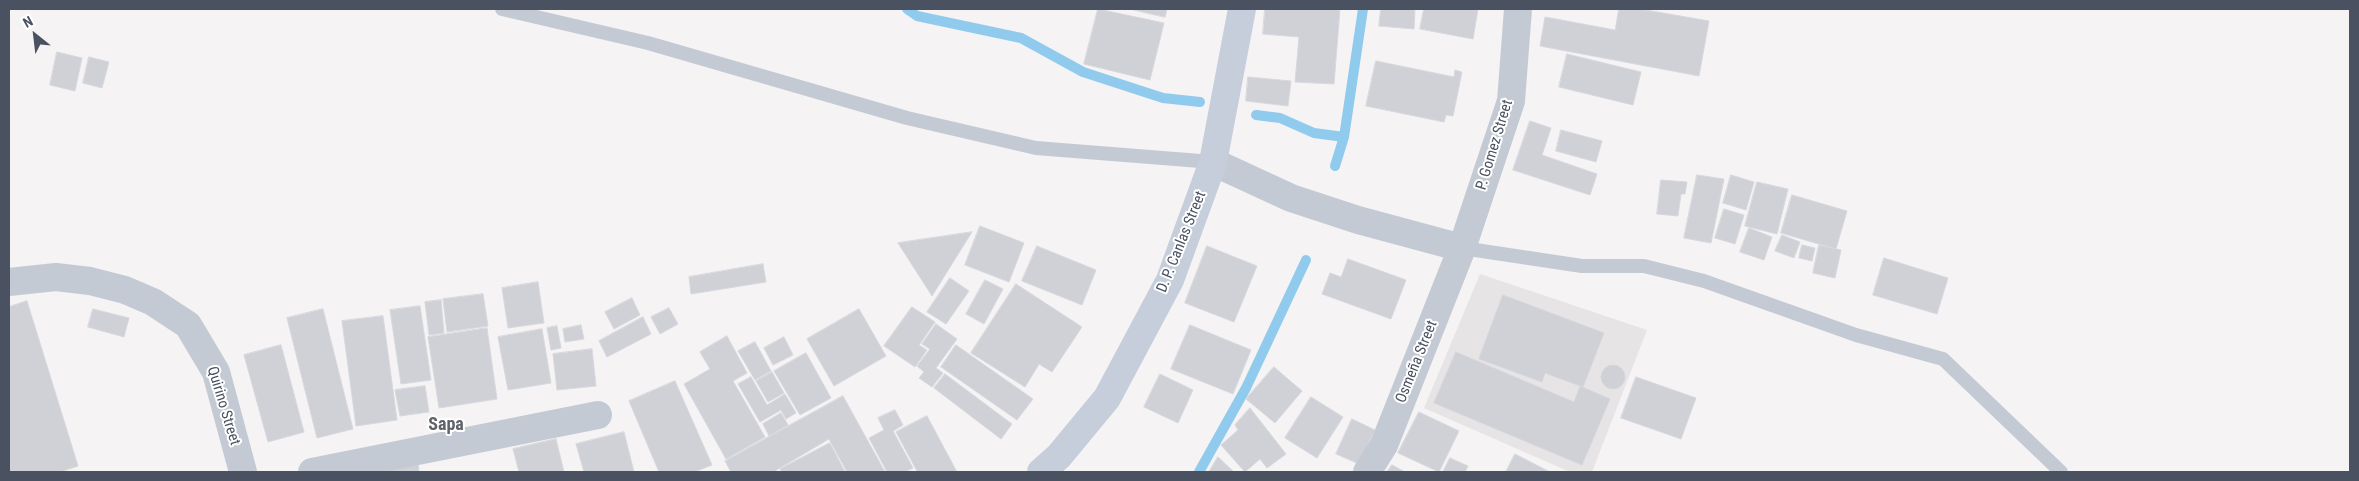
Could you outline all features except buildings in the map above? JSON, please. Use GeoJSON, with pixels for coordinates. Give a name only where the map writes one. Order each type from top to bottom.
{"type":"FeatureCollection","features":[{"type":"Feature","properties":{"kind":"main road","name":"D. P. Canlas Street"},"geometry":{"type":"LineString","coordinates":[[1041,472],[1059,456],[1107,398],[1170,280],[1213,162],[1242,9]]}},
{"type":"Feature","properties":{"kind":"street","name":"P. Gomez Street"},"geometry":{"type":"LineString","coordinates":[[1462,248],[1511,100],[1518,9]]}},
{"type":"Feature","properties":{"kind":"street"},"geometry":{"type":"LineString","coordinates":[[1213,162],[1291,198],[1358,220],[1462,248]]}},
{"type":"Feature","properties":{"kind":"street","name":"Osmeña Street"},"geometry":{"type":"LineString","coordinates":[[1367,472],[1384,445],[1462,248]]}},
{"type":"Feature","properties":{"kind":"street","name":"Quirino Street"},"geometry":{"type":"LineString","coordinates":[[9,282],[56,277],[90,280],[124,290],[153,302],[188,325],[216,372],[244,472]]}},
{"type":"Feature","properties":{"kind":"street"},"geometry":{"type":"LineString","coordinates":[[312,472],[598,415]]}},
{"type":"Feature","properties":{"kind":"lane"},"geometry":{"type":"LineString","coordinates":[[502,9],[648,43],[908,118],[1036,148],[1213,162]]}},
{"type":"Feature","properties":{"kind":"lane"},"geometry":{"type":"LineString","coordinates":[[1462,248],[1582,266],[1644,266],[1704,281],[1856,335],[1943,359],[2061,472]]}},
{"type":"Feature","properties":{"kind":"shaded area"},"geometry":{"type":"Polygon","coordinates":[[[1480,274],[1647,330],[1592,472],[1570,472],[1424,408],[1480,274]]]}},
{"type":"Feature","properties":{"kind":"waterway"},"geometry":{"type":"LineString","coordinates":[[907,9],[917,16],[1021,38],[1083,72],[1163,98],[1200,102]]}},
{"type":"Feature","properties":{"kind":"waterway"},"geometry":{"type":"LineString","coordinates":[[1335,166],[1344,137],[1363,9]]}},
{"type":"Feature","properties":{"kind":"waterway"},"geometry":{"type":"LineString","coordinates":[[1256,115],[1280,118],[1314,133],[1344,137]]}},
{"type":"Feature","properties":{"kind":"waterway"},"geometry":{"type":"LineString","coordinates":[[1199,472],[1246,388],[1306,260]]}},
{"type":"Feature","properties":{"kind":"district","name":"Sapa"},"geometry":{"type":"Point","coordinates":[446,425]}}]}
